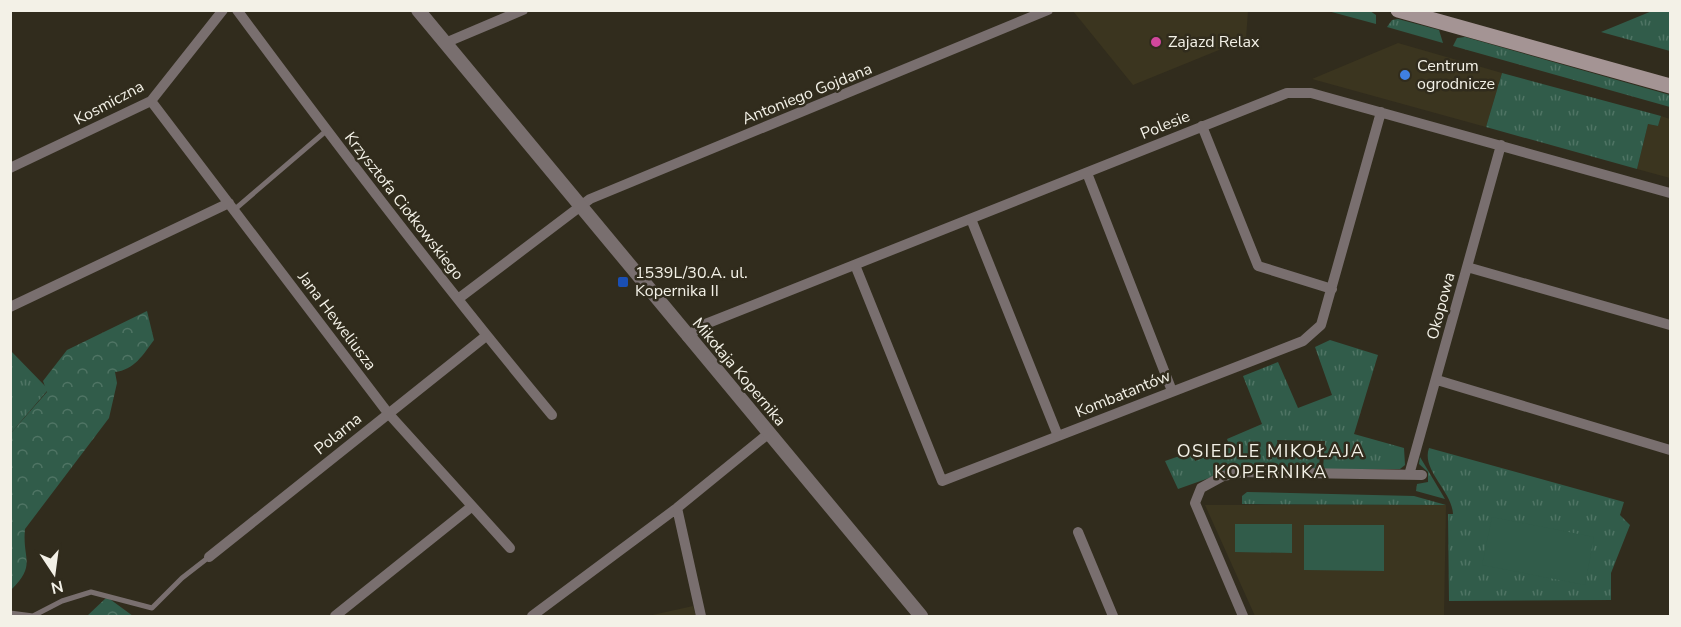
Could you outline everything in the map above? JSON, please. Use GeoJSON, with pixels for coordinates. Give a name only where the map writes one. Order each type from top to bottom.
{"type":"FeatureCollection","features":[{"type":"Feature","properties":{"kind":"main road"},"geometry":{"type":"LineString","coordinates":[[1398,10],[1671,86]]}},
{"type":"Feature","properties":{"kind":"street","name":"Kosmiczna"},"geometry":{"type":"LineString","coordinates":[[10,168],[151,101],[223,10]]}},
{"type":"Feature","properties":{"kind":"street","name":"Krzysztofa Ciołkowskiego"},"geometry":{"type":"LineString","coordinates":[[237,10],[326,131],[486,336],[552,415]]}},
{"type":"Feature","properties":{"kind":"street","name":"Mikołaja Kopernika"},"geometry":{"type":"LineString","coordinates":[[418,10],[687,337],[770,433],[921,616]]}},
{"type":"Feature","properties":{"kind":"street"},"geometry":{"type":"LineString","coordinates":[[446,43],[523,10]]}},
{"type":"Feature","properties":{"kind":"street","name":"Antoniego Gojdana"},"geometry":{"type":"LineString","coordinates":[[580,207],[590,199],[1048,10]]}},
{"type":"Feature","properties":{"kind":"street","name":"Polesie"},"geometry":{"type":"LineString","coordinates":[[687,337],[704,325],[1202,126],[1294,93],[1311,93],[1671,193]]}},
{"type":"Feature","properties":{"kind":"street","name":"Jana Heweliusza"},"geometry":{"type":"LineString","coordinates":[[151,101],[388,413],[510,548]]}},
{"type":"Feature","properties":{"kind":"street","name":"Kombatantów"},"geometry":{"type":"LineString","coordinates":[[855,265],[942,481],[1303,341],[1321,325],[1381,112]]}},
{"type":"Feature","properties":{"kind":"street"},"geometry":{"type":"LineString","coordinates":[[1202,126],[1258,266],[1332,289]]}},
{"type":"Feature","properties":{"kind":"street","name":"Okopowa"},"geometry":{"type":"LineString","coordinates":[[1409,475],[1501,145]]}},
{"type":"Feature","properties":{"kind":"street"},"geometry":{"type":"LineString","coordinates":[[1086,173],[1172,391]]}},
{"type":"Feature","properties":{"kind":"street"},"geometry":{"type":"LineString","coordinates":[[10,308],[231,206]]}},
{"type":"Feature","properties":{"kind":"street"},"geometry":{"type":"LineString","coordinates":[[458,299],[580,207]]}},
{"type":"Feature","properties":{"kind":"street"},"geometry":{"type":"LineString","coordinates":[[971,219],[1058,436]]}},
{"type":"Feature","properties":{"kind":"street"},"geometry":{"type":"LineString","coordinates":[[1467,267],[1671,325]]}},
{"type":"Feature","properties":{"kind":"street","name":"Polarna"},"geometry":{"type":"LineString","coordinates":[[209,558],[486,336]]}},
{"type":"Feature","properties":{"kind":"street"},"geometry":{"type":"LineString","coordinates":[[1437,380],[1671,450]]}},
{"type":"Feature","properties":{"kind":"street"},"geometry":{"type":"LineString","coordinates":[[532,616],[677,508],[770,433]]}},
{"type":"Feature","properties":{"kind":"street"},"geometry":{"type":"LineString","coordinates":[[1243,616],[1195,503],[1197,494],[1208,483],[1233,473],[1422,475]]}},
{"type":"Feature","properties":{"kind":"street"},"geometry":{"type":"LineString","coordinates":[[335,616],[471,507]]}},
{"type":"Feature","properties":{"kind":"street"},"geometry":{"type":"LineString","coordinates":[[677,508],[700,616]]}},
{"type":"Feature","properties":{"kind":"street"},"geometry":{"type":"LineString","coordinates":[[1078,532],[1113,616]]}},
{"type":"Feature","properties":{"kind":"lane"},"geometry":{"type":"LineString","coordinates":[[231,206],[326,131]]}},
{"type":"Feature","properties":{"kind":"lane"},"geometry":{"type":"LineString","coordinates":[[10,613],[33,616],[62,601],[91,592],[152,608],[182,578],[209,558]]}},
{"type":"Feature","properties":{"kind":"shaded area"},"geometry":{"type":"Polygon","coordinates":[[[1073,11],[1248,11],[1246,39],[1133,85],[1073,11]]]}},
{"type":"Feature","properties":{"kind":"shaded area"},"geometry":{"type":"Polygon","coordinates":[[[1398,43],[1502,73],[1486,127],[1312,79],[1398,43]]]}},
{"type":"Feature","properties":{"kind":"shaded area"},"geometry":{"type":"Polygon","coordinates":[[[1661,116],[1670,119],[1670,178],[1637,169],[1648,124],[1658,126],[1661,116]]]}},
{"type":"Feature","properties":{"kind":"shaded area"},"geometry":{"type":"Polygon","coordinates":[[[1205,505],[1446,505],[1444,616],[1255,616],[1205,505]]]}},
{"type":"Feature","properties":{"kind":"shaded area"},"geometry":{"type":"Polygon","coordinates":[[[693,606],[696,616],[648,616],[693,606]]]}},
{"type":"Feature","properties":{"kind":"green space"},"geometry":{"type":"Polygon","coordinates":[[[1328,11],[1370,11],[1376,15],[1376,24],[1328,11]]]}},
{"type":"Feature","properties":{"kind":"green space"},"geometry":{"type":"Polygon","coordinates":[[[1652,11],[1670,11],[1670,51],[1601,32],[1652,11]]]}},
{"type":"Feature","properties":{"kind":"green space"},"geometry":{"type":"Polygon","coordinates":[[[1398,19],[1439,30],[1443,43],[1387,27],[1392,20],[1398,19]]]}},
{"type":"Feature","properties":{"kind":"green space"},"geometry":{"type":"Polygon","coordinates":[[[1465,37],[1670,95],[1670,107],[1453,46],[1457,38],[1465,37]]]}},
{"type":"Feature","properties":{"kind":"green space"},"geometry":{"type":"Polygon","coordinates":[[[1502,73],[1661,116],[1658,126],[1648,124],[1637,169],[1486,127],[1502,73]]]}},
{"type":"Feature","properties":{"kind":"green space"},"geometry":{"type":"Polygon","coordinates":[[[147,311],[154,340],[133,365],[115,372],[117,383],[109,418],[25,529],[26,567],[24,574],[11,590],[11,433],[47,392],[43,381],[67,350],[147,311]]]}},
{"type":"Feature","properties":{"kind":"green space"},"geometry":{"type":"Polygon","coordinates":[[[1330,340],[1378,355],[1354,434],[1404,448],[1405,465],[1400,469],[1323,469],[1325,441],[1277,440],[1279,452],[1320,454],[1319,469],[1240,467],[1178,489],[1165,461],[1191,452],[1195,461],[1230,447],[1227,439],[1262,424],[1243,376],[1278,362],[1298,408],[1332,395],[1315,347],[1330,340]]]}},
{"type":"Feature","properties":{"kind":"green space"},"geometry":{"type":"Polygon","coordinates":[[[11,351],[47,388],[47,391],[11,433],[11,351]]]}},
{"type":"Feature","properties":{"kind":"green space"},"geometry":{"type":"Polygon","coordinates":[[[1429,448],[1624,502],[1620,515],[1630,525],[1611,573],[1611,600],[1449,601],[1448,514],[1453,514],[1448,497],[1429,464],[1429,448]]]}},
{"type":"Feature","properties":{"kind":"green space"},"geometry":{"type":"Polygon","coordinates":[[[1420,457],[1445,499],[1416,491],[1417,484],[1428,482],[1428,472],[1419,464],[1420,457]]]}},
{"type":"Feature","properties":{"kind":"green space"},"geometry":{"type":"Polygon","coordinates":[[[1247,492],[1414,496],[1446,505],[1242,504],[1242,496],[1247,492]]]}},
{"type":"Feature","properties":{"kind":"green space"},"geometry":{"type":"Polygon","coordinates":[[[1492,517],[1594,537],[1585,585],[1482,565],[1492,517]]]}},
{"type":"Feature","properties":{"kind":"green space"},"geometry":{"type":"Polygon","coordinates":[[[1235,524],[1292,524],[1292,553],[1235,552],[1235,524]]]}},
{"type":"Feature","properties":{"kind":"green space"},"geometry":{"type":"Polygon","coordinates":[[[1304,525],[1384,525],[1384,571],[1304,570],[1304,525]]]}},
{"type":"Feature","properties":{"kind":"green space"},"geometry":{"type":"Polygon","coordinates":[[[107,597],[133,616],[87,616],[107,597]]]}},
{"type":"Feature","properties":{"kind":"place","name":"Zajazd Relax"},"geometry":{"type":"Point","coordinates":[1156,42]}},
{"type":"Feature","properties":{"kind":"place","name":"Centrum ogrodnicze"},"geometry":{"type":"Point","coordinates":[1405,75]}},
{"type":"Feature","properties":{"kind":"place","name":"1539L/30.A. ul. Kopernika II"},"geometry":{"type":"Point","coordinates":[623,282]}},
{"type":"Feature","properties":{"kind":"district","name":"OSIEDLE MIKOŁAJA KOPERNIKA"},"geometry":{"type":"Point","coordinates":[1271,461]}}]}
